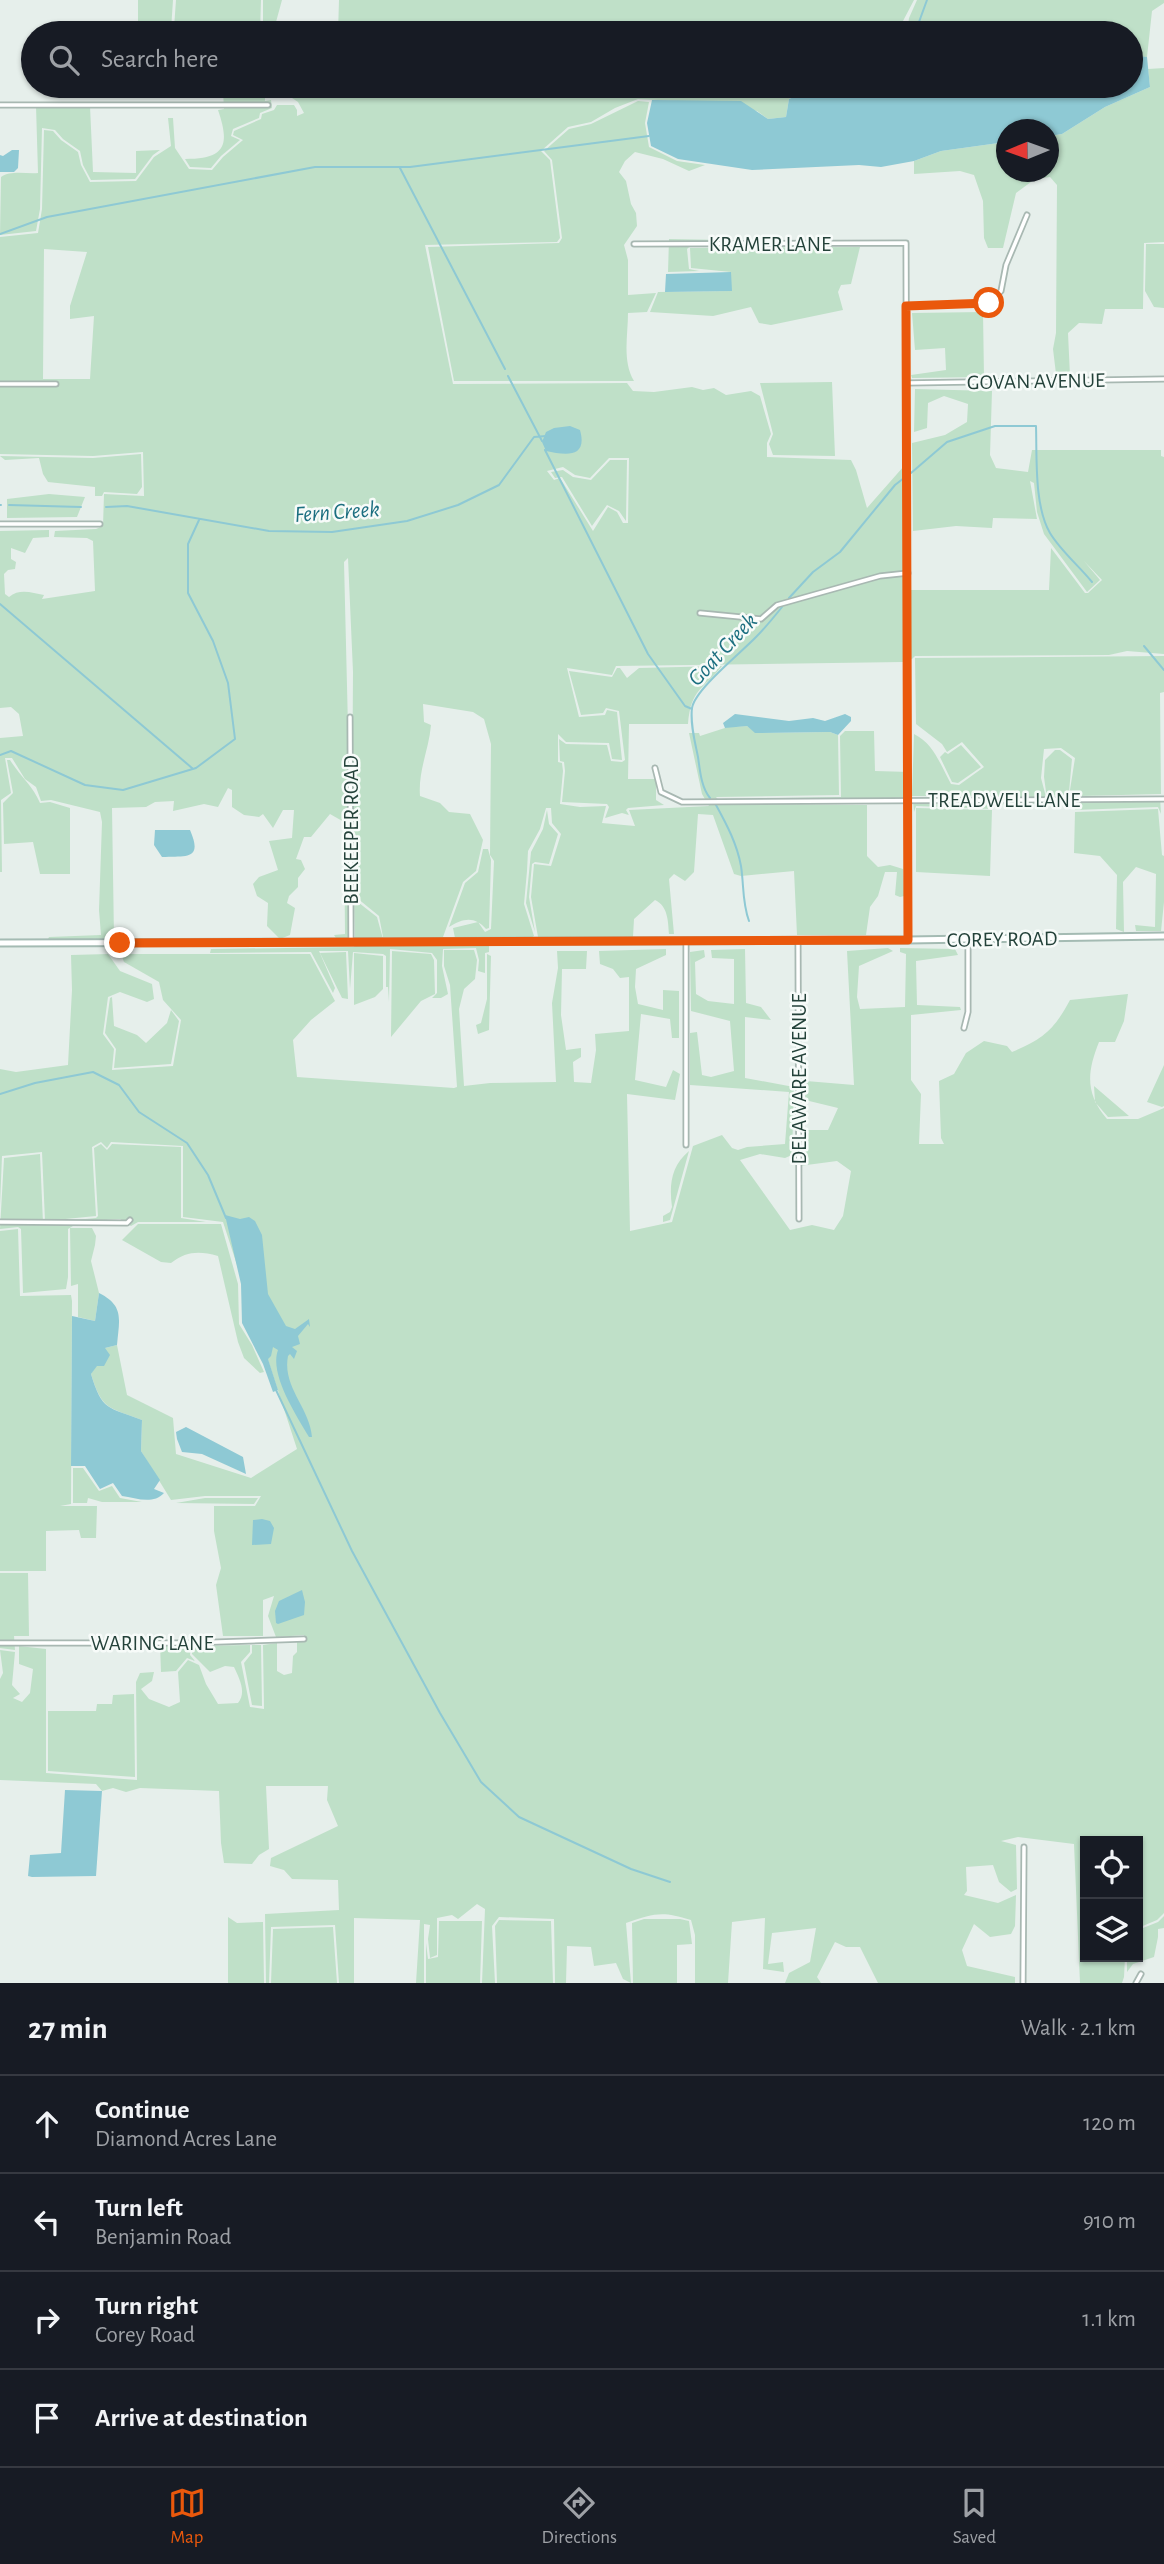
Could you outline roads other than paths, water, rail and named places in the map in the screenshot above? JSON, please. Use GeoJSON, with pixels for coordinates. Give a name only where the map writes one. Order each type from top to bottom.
{"type":"FeatureCollection","features":[{"type":"Feature","properties":{"kind":"street"},"geometry":{"type":"LineString","coordinates":[[0,106],[268,105]]}},
{"type":"Feature","properties":{"kind":"street"},"geometry":{"type":"LineString","coordinates":[[908,940],[906,306],[989,303],[1001,291],[1006,265],[1027,215]]}},
{"type":"Feature","properties":{"kind":"street","name":"KRAMER LANE"},"geometry":{"type":"LineString","coordinates":[[634,244],[906,243],[906,306]]}},
{"type":"Feature","properties":{"kind":"street","name":"GOVAN AVENUE"},"geometry":{"type":"LineString","coordinates":[[907,383],[1164,379]]}},
{"type":"Feature","properties":{"kind":"street"},"geometry":{"type":"LineString","coordinates":[[0,384],[55,384]]}},
{"type":"Feature","properties":{"kind":"street"},"geometry":{"type":"LineString","coordinates":[[0,524],[100,524]]}},
{"type":"Feature","properties":{"kind":"street"},"geometry":{"type":"LineString","coordinates":[[700,613],[761,619],[777,605],[880,576],[908,573]]}},
{"type":"Feature","properties":{"kind":"street","name":"BEEKEEPER ROAD"},"geometry":{"type":"LineString","coordinates":[[350,717],[351,942]]}},
{"type":"Feature","properties":{"kind":"street","name":"TREADWELL LANE"},"geometry":{"type":"LineString","coordinates":[[655,768],[661,792],[682,802],[1164,799]]}},
{"type":"Feature","properties":{"kind":"street","name":"COREY ROAD"},"geometry":{"type":"LineString","coordinates":[[0,943],[908,940],[1164,936]]}},
{"type":"Feature","properties":{"kind":"street"},"geometry":{"type":"LineString","coordinates":[[964,1028],[968,1012],[968,939]]}},
{"type":"Feature","properties":{"kind":"street","name":"DELAWARE AVENUE"},"geometry":{"type":"LineString","coordinates":[[798,940],[799,1219]]}},
{"type":"Feature","properties":{"kind":"street"},"geometry":{"type":"LineString","coordinates":[[686,941],[686,1144]]}},
{"type":"Feature","properties":{"kind":"street"},"geometry":{"type":"LineString","coordinates":[[0,1222],[127,1223],[130,1220]]}},
{"type":"Feature","properties":{"kind":"street","name":"WARING LANE"},"geometry":{"type":"LineString","coordinates":[[0,1643],[188,1643],[304,1639]]}},
{"type":"Feature","properties":{"kind":"street"},"geometry":{"type":"LineString","coordinates":[[1023,1983],[1024,1847]]}},
{"type":"Feature","properties":{"kind":"street"},"geometry":{"type":"LineString","coordinates":[[1136,1983],[1141,1974]]}},
{"type":"Feature","properties":{"kind":"water"},"geometry":{"type":"Polygon","coordinates":[[[1143,56],[1147,57],[1150,87],[1143,90],[1143,56]]]}},
{"type":"Feature","properties":{"kind":"water"},"geometry":{"type":"Polygon","coordinates":[[[791,98],[1125,98],[1105,107],[1062,134],[1059,134],[1059,119],[996,119],[996,143],[941,151],[914,161],[881,167],[859,165],[752,170],[678,159],[651,146],[647,123],[652,100],[741,101],[768,119],[786,117],[791,98]]]}},
{"type":"Feature","properties":{"kind":"water"},"geometry":{"type":"Polygon","coordinates":[[[19,150],[18,168],[14,172],[0,172],[0,155],[19,150]]]}},
{"type":"Feature","properties":{"kind":"water"},"geometry":{"type":"Polygon","coordinates":[[[731,272],[732,291],[665,292],[666,274],[731,272]]]}},
{"type":"Feature","properties":{"kind":"water"},"geometry":{"type":"Polygon","coordinates":[[[570,426],[580,430],[582,439],[578,450],[567,454],[546,451],[542,442],[546,432],[570,426]]]}},
{"type":"Feature","properties":{"kind":"water"},"geometry":{"type":"Polygon","coordinates":[[[735,714],[789,721],[813,718],[825,721],[845,714],[851,717],[851,721],[838,735],[830,732],[755,733],[747,726],[725,728],[723,723],[735,714]]]}},
{"type":"Feature","properties":{"kind":"water"},"geometry":{"type":"Polygon","coordinates":[[[155,830],[190,830],[195,847],[185,856],[162,857],[154,845],[155,830]]]}},
{"type":"Feature","properties":{"kind":"water"},"geometry":{"type":"Polygon","coordinates":[[[225,1215],[240,1219],[249,1217],[255,1221],[262,1235],[268,1294],[286,1326],[295,1329],[309,1319],[310,1327],[308,1324],[298,1336],[300,1344],[292,1347],[297,1351],[294,1359],[290,1354],[288,1356],[287,1367],[292,1388],[307,1416],[312,1437],[309,1437],[297,1417],[280,1382],[276,1360],[278,1350],[273,1347],[268,1359],[278,1390],[273,1392],[263,1364],[242,1323],[241,1284],[225,1215]]]}},
{"type":"Feature","properties":{"kind":"water"},"geometry":{"type":"Polygon","coordinates":[[[99,1293],[117,1309],[119,1328],[117,1345],[105,1348],[110,1355],[104,1366],[97,1366],[91,1374],[99,1395],[108,1406],[142,1420],[141,1451],[160,1480],[154,1489],[164,1493],[155,1499],[122,1496],[113,1483],[100,1489],[85,1466],[71,1466],[72,1316],[95,1321],[99,1293]]]}},
{"type":"Feature","properties":{"kind":"water"},"geometry":{"type":"Polygon","coordinates":[[[186,1427],[243,1457],[246,1474],[202,1454],[182,1452],[176,1432],[186,1427]]]}},
{"type":"Feature","properties":{"kind":"water"},"geometry":{"type":"Polygon","coordinates":[[[253,1520],[270,1521],[274,1528],[271,1544],[252,1545],[253,1520]]]}},
{"type":"Feature","properties":{"kind":"water"},"geometry":{"type":"Polygon","coordinates":[[[302,1590],[304,1615],[276,1623],[275,1611],[279,1601],[302,1590]]]}},
{"type":"Feature","properties":{"kind":"water"},"geometry":{"type":"Polygon","coordinates":[[[65,1790],[102,1791],[96,1876],[28,1876],[30,1855],[61,1853],[65,1790]]]}},
{"type":"Feature","properties":{"kind":"waterway"},"geometry":{"type":"LineString","coordinates":[[919,21],[927,0]]}},
{"type":"Feature","properties":{"kind":"waterway","name":"Fern Creek"},"geometry":{"type":"LineString","coordinates":[[0,234],[47,217],[315,167],[410,167],[649,136]]}},
{"type":"Feature","properties":{"kind":"waterway","name":"Fern Creek"},"geometry":{"type":"LineString","coordinates":[[400,168],[505,369]]}},
{"type":"Feature","properties":{"kind":"waterway","name":"Fern Creek"},"geometry":{"type":"LineString","coordinates":[[508,376],[542,441]]}},
{"type":"Feature","properties":{"kind":"waterway","name":"Goat Creek"},"geometry":{"type":"LineString","coordinates":[[911,473],[947,442],[995,426],[1036,426],[1037,481],[1045,522],[1059,546],[1092,582]]}},
{"type":"Feature","properties":{"kind":"waterway","name":"Fern Creek"},"geometry":{"type":"LineString","coordinates":[[106,507],[127,506],[269,531],[332,532],[407,521],[458,505],[499,485],[534,437],[546,436]]}},
{"type":"Feature","properties":{"kind":"waterway","name":"Fern Creek"},"geometry":{"type":"LineString","coordinates":[[545,450],[648,654],[685,706],[692,709]]}},
{"type":"Feature","properties":{"kind":"waterway","name":"Goat Creek"},"geometry":{"type":"LineString","coordinates":[[789,598],[813,572],[840,552],[895,485],[904,478]]}},
{"type":"Feature","properties":{"kind":"waterway","name":"Fern Creek"},"geometry":{"type":"LineString","coordinates":[[9,505],[81,507]]}},
{"type":"Feature","properties":{"kind":"waterway"},"geometry":{"type":"LineString","coordinates":[[0,755],[11,751],[85,785],[123,790],[196,768],[235,739],[228,683],[213,641],[188,593],[188,544],[199,520]]}},
{"type":"Feature","properties":{"kind":"waterway"},"geometry":{"type":"LineString","coordinates":[[0,604],[192,768]]}},
{"type":"Feature","properties":{"kind":"waterway","name":"Goat Creek"},"geometry":{"type":"LineString","coordinates":[[710,798],[701,778],[692,727],[695,700],[782,607]]}},
{"type":"Feature","properties":{"kind":"waterway","name":"Goat Creek"},"geometry":{"type":"LineString","coordinates":[[1144,646],[1164,670]]}},
{"type":"Feature","properties":{"kind":"waterway","name":"Goat Creek"},"geometry":{"type":"LineString","coordinates":[[716,805],[739,858],[749,921]]}},
{"type":"Feature","properties":{"kind":"waterway"},"geometry":{"type":"LineString","coordinates":[[0,1094],[35,1083],[93,1072],[119,1085],[139,1112],[187,1143],[208,1175],[226,1218]]}},
{"type":"Feature","properties":{"kind":"waterway"},"geometry":{"type":"LineString","coordinates":[[276,1390],[352,1551],[440,1713],[481,1782],[519,1817],[631,1869],[670,1882]]}}]}
